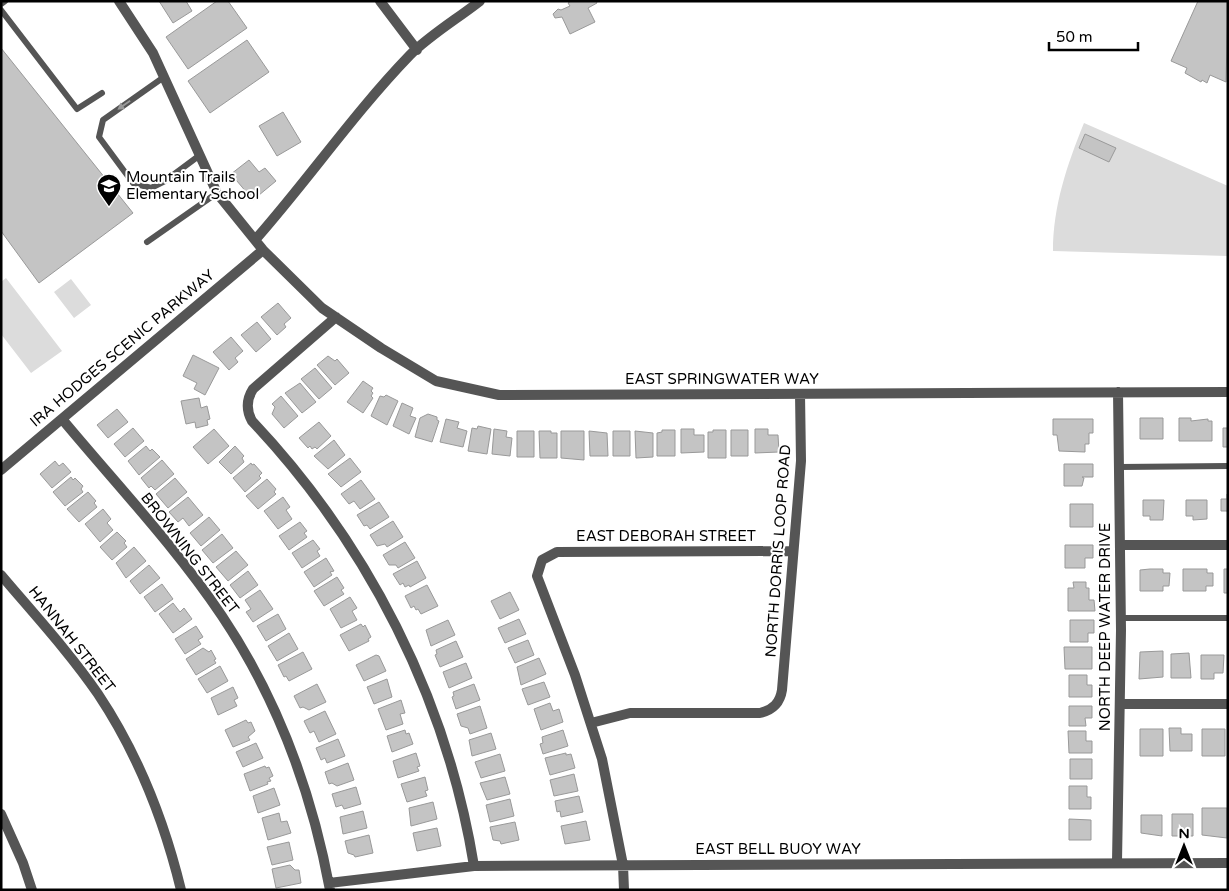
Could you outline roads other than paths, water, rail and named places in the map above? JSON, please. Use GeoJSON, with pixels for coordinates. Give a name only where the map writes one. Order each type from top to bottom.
{"type":"FeatureCollection","features":[{"type":"Feature","properties":{"kind":"street","name":"EAST SPRINGWATER WAY"},"geometry":{"type":"LineString","coordinates":[[119,1],[153,53],[217,193],[263,250],[322,308],[436,381],[499,395],[1228,392]]}},
{"type":"Feature","properties":{"kind":"street"},"geometry":{"type":"LineString","coordinates":[[380,1],[417,50]]}},
{"type":"Feature","properties":{"kind":"street"},"geometry":{"type":"LineString","coordinates":[[255,240],[286,205],[338,137],[417,50],[480,1]]}},
{"type":"Feature","properties":{"kind":"street","name":"IRA HODGES SCENIC PARKWAY"},"geometry":{"type":"LineString","coordinates":[[1,470],[263,250]]}},
{"type":"Feature","properties":{"kind":"street"},"geometry":{"type":"LineString","coordinates":[[336,317],[253,389],[248,399],[247,410],[252,421],[288,460],[337,525],[360,561],[394,622],[418,674],[451,762],[464,812],[474,866]]}},
{"type":"Feature","properties":{"kind":"street","name":"NORTH DEEP WATER DRIVE"},"geometry":{"type":"LineString","coordinates":[[1117,862],[1121,618],[1118,392]]}},
{"type":"Feature","properties":{"kind":"street","name":"NORTH DORRIS LOOP ROAD"},"geometry":{"type":"LineString","coordinates":[[591,723],[630,713],[760,713],[774,707],[780,700],[801,461],[800,394]]}},
{"type":"Feature","properties":{"kind":"street","name":"BROWNING STREET"},"geometry":{"type":"LineString","coordinates":[[62,419],[195,579],[223,617],[249,660],[273,708],[297,767],[316,827],[330,886]]}},
{"type":"Feature","properties":{"kind":"street"},"geometry":{"type":"LineString","coordinates":[[1120,545],[1228,545]]}},
{"type":"Feature","properties":{"kind":"street","name":"EAST DEBORAH STREET"},"geometry":{"type":"LineString","coordinates":[[591,723],[568,656],[539,582],[537,570],[542,560],[557,552],[794,551]]}},
{"type":"Feature","properties":{"kind":"street","name":"HANNAH STREET"},"geometry":{"type":"LineString","coordinates":[[1,575],[82,672],[124,736],[156,804],[181,890]]}},
{"type":"Feature","properties":{"kind":"street"},"geometry":{"type":"LineString","coordinates":[[1120,704],[1228,704]]}},
{"type":"Feature","properties":{"kind":"street"},"geometry":{"type":"LineString","coordinates":[[591,723],[608,784],[623,865],[624,890]]}},
{"type":"Feature","properties":{"kind":"street"},"geometry":{"type":"LineString","coordinates":[[1,814],[23,863],[32,890]]}},
{"type":"Feature","properties":{"kind":"street","name":"EAST BELL BUOY WAY"},"geometry":{"type":"LineString","coordinates":[[330,886],[474,866],[1228,863]]}},
{"type":"Feature","properties":{"kind":"lane"},"geometry":{"type":"LineString","coordinates":[[1,4],[5,1]]}},
{"type":"Feature","properties":{"kind":"lane"},"geometry":{"type":"LineString","coordinates":[[1,10],[77,109],[102,93]]}},
{"type":"Feature","properties":{"kind":"lane"},"geometry":{"type":"LineString","coordinates":[[164,77],[103,120],[99,136],[133,183],[151,188],[200,155]]}},
{"type":"Feature","properties":{"kind":"lane"},"geometry":{"type":"LineString","coordinates":[[147,242],[217,193]]}},
{"type":"Feature","properties":{"kind":"lane"},"geometry":{"type":"LineString","coordinates":[[1119,467],[1228,466]]}},
{"type":"Feature","properties":{"kind":"lane"},"geometry":{"type":"LineString","coordinates":[[1121,618],[1228,618]]}},
{"type":"Feature","properties":{"kind":"place","name":"Mountain Trails Elementary School"},"geometry":{"type":"Point","coordinates":[109,207]}}]}
